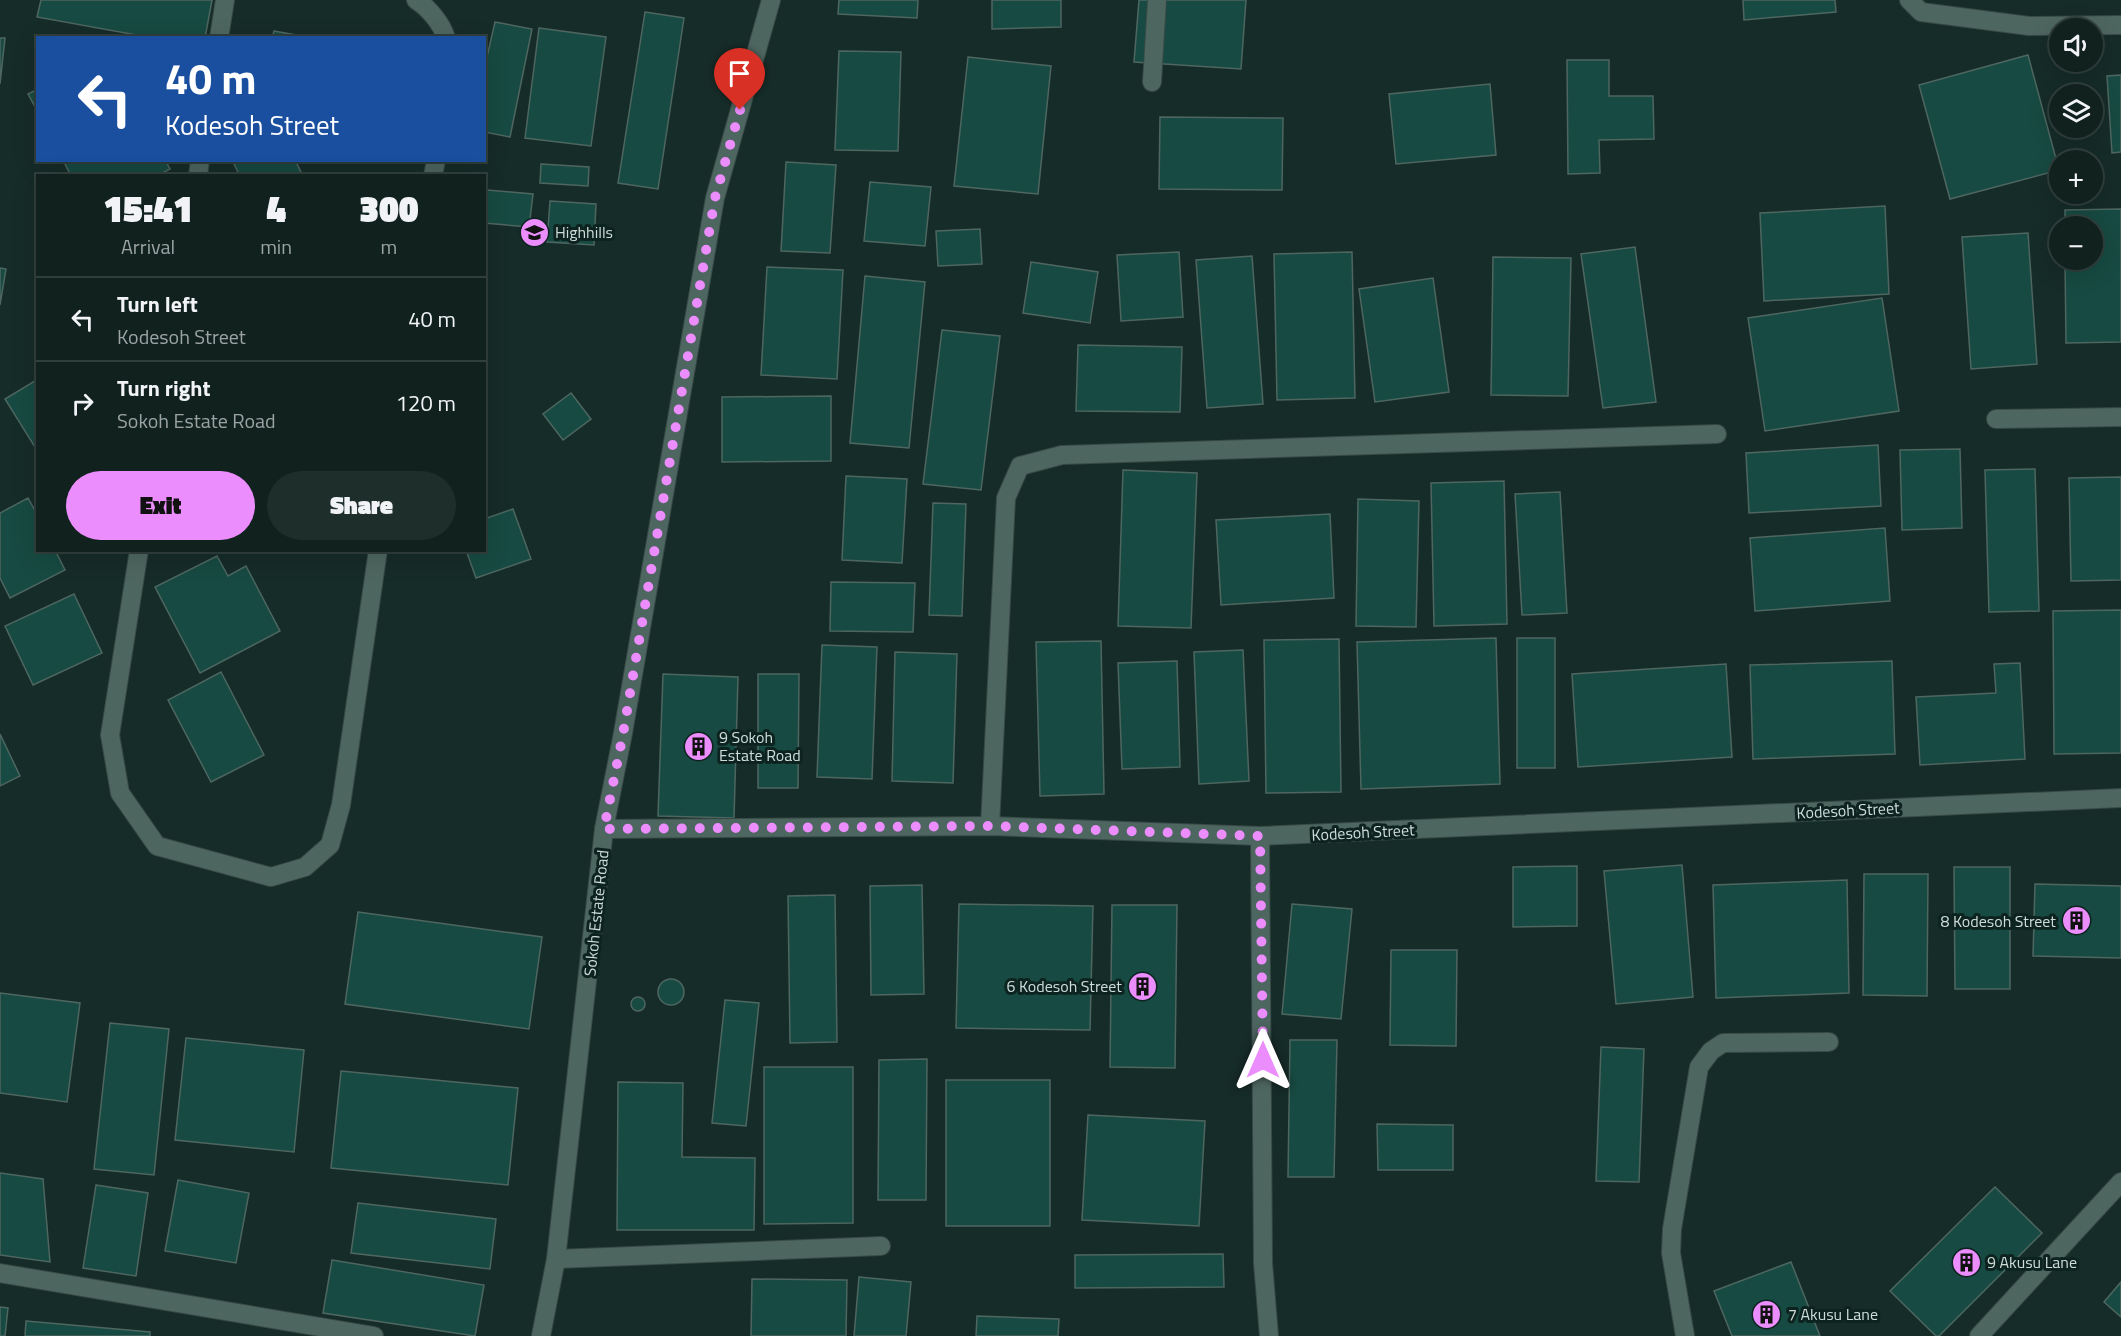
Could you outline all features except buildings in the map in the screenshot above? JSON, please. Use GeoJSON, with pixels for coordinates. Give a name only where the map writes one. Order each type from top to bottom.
{"type":"FeatureCollection","features":[{"type":"Feature","properties":{"kind":"street"},"geometry":{"type":"LineString","coordinates":[[219,36],[225,0]]}},
{"type":"Feature","properties":{"kind":"street"},"geometry":{"type":"LineString","coordinates":[[416,0],[430,13],[445,36]]}},
{"type":"Feature","properties":{"kind":"street","name":"Sokoh Estate Road"},"geometry":{"type":"LineString","coordinates":[[541,1336],[556,1259],[604,829],[625,722],[715,198],[771,0]]}},
{"type":"Feature","properties":{"kind":"street"},"geometry":{"type":"LineString","coordinates":[[1152,82],[1157,0]]}},
{"type":"Feature","properties":{"kind":"street"},"geometry":{"type":"LineString","coordinates":[[1909,0],[1921,12],[2028,26],[2121,25]]}},
{"type":"Feature","properties":{"kind":"street"},"geometry":{"type":"LineString","coordinates":[[1996,419],[2121,417]]}},
{"type":"Feature","properties":{"kind":"street"},"geometry":{"type":"LineString","coordinates":[[990,826],[1006,498],[1020,466],[1062,455],[1717,434]]}},
{"type":"Feature","properties":{"kind":"street"},"geometry":{"type":"LineString","coordinates":[[139,552],[110,735],[120,793],[157,846],[271,876],[305,867],[330,844],[341,805],[378,552]]}},
{"type":"Feature","properties":{"kind":"street","name":"Kodesoh Street"},"geometry":{"type":"LineString","coordinates":[[604,829],[990,826],[1260,836],[2121,798]]}},
{"type":"Feature","properties":{"kind":"street"},"geometry":{"type":"LineString","coordinates":[[1260,836],[1263,1263],[1269,1336]]}},
{"type":"Feature","properties":{"kind":"street"},"geometry":{"type":"LineString","coordinates":[[1684,1336],[1671,1253],[1672,1229],[1699,1067],[1711,1051],[1723,1043],[1829,1042]]}},
{"type":"Feature","properties":{"kind":"street"},"geometry":{"type":"LineString","coordinates":[[1979,1336],[2121,1182]]}},
{"type":"Feature","properties":{"kind":"street"},"geometry":{"type":"LineString","coordinates":[[556,1259],[881,1246]]}},
{"type":"Feature","properties":{"kind":"street"},"geometry":{"type":"LineString","coordinates":[[0,1273],[374,1336]]}},
{"type":"Feature","properties":{"kind":"place","name":"Highhills"},"geometry":{"type":"Point","coordinates":[534,232]}},
{"type":"Feature","properties":{"kind":"place","name":"9 Sokoh Estate Road"},"geometry":{"type":"Point","coordinates":[698,746]}},
{"type":"Feature","properties":{"kind":"place","name":"8 Kodesoh Street"},"geometry":{"type":"Point","coordinates":[2077,921]}},
{"type":"Feature","properties":{"kind":"place","name":"6 Kodesoh Street"},"geometry":{"type":"Point","coordinates":[1143,986]}},
{"type":"Feature","properties":{"kind":"place","name":"9 Akusu Lane"},"geometry":{"type":"Point","coordinates":[1966,1262]}},
{"type":"Feature","properties":{"kind":"place","name":"7 Akusu Lane"},"geometry":{"type":"Point","coordinates":[1767,1314]}},
{"type":"Feature","properties":{"kind":"route"},"geometry":{"type":"LineString","coordinates":[[740,110],[715,198],[623,734],[604,829],[990,826],[1260,836],[1263,1060]]}}]}
